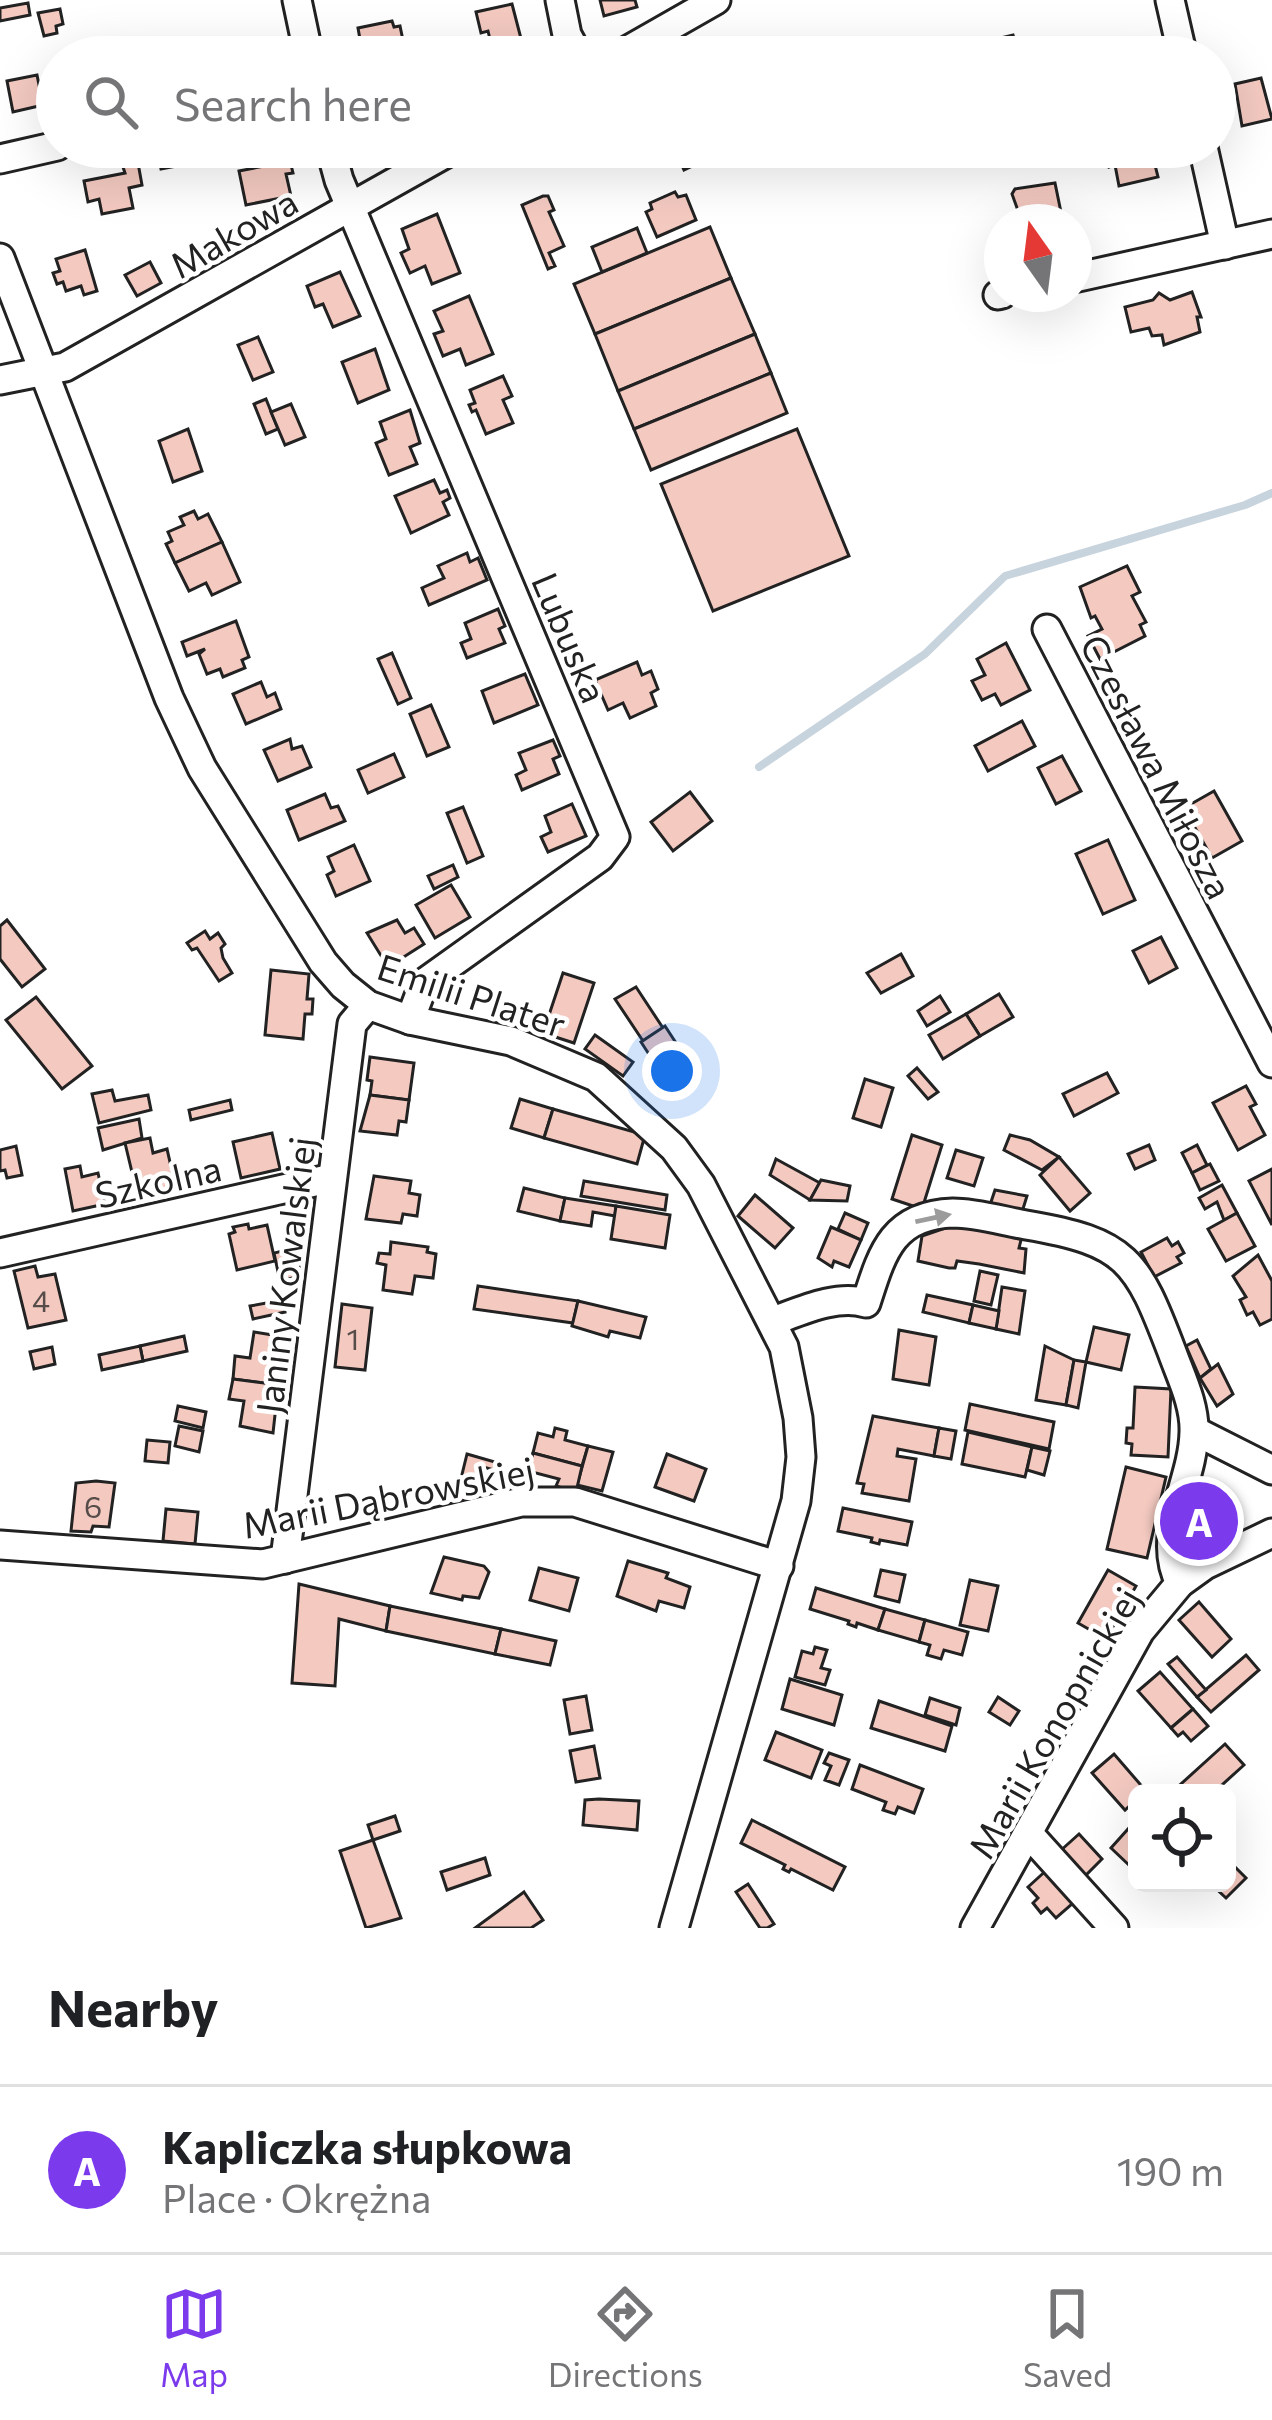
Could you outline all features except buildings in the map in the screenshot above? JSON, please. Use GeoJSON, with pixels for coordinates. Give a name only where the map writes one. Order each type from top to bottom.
{"type":"FeatureCollection","features":[{"type":"Feature","properties":{"kind":"street"},"geometry":{"type":"LineString","coordinates":[[297,0],[305,36]]}},
{"type":"Feature","properties":{"kind":"street"},"geometry":{"type":"LineString","coordinates":[[560,0],[568,36]]}},
{"type":"Feature","properties":{"kind":"street"},"geometry":{"type":"LineString","coordinates":[[653,36],[716,0]]}},
{"type":"Feature","properties":{"kind":"street"},"geometry":{"type":"LineString","coordinates":[[1170,0],[1178,36]]}},
{"type":"Feature","properties":{"kind":"street"},"geometry":{"type":"LineString","coordinates":[[0,159],[36,151]]}},
{"type":"Feature","properties":{"kind":"street"},"geometry":{"type":"LineString","coordinates":[[335,168],[351,206]]}},
{"type":"Feature","properties":{"kind":"street","name":"Makowa"},"geometry":{"type":"LineString","coordinates":[[0,380],[65,367],[93,353],[419,168]]}},
{"type":"Feature","properties":{"kind":"street"},"geometry":{"type":"LineString","coordinates":[[1208,168],[1225,244]]}},
{"type":"Feature","properties":{"kind":"street","name":"Lubuska"},"geometry":{"type":"LineString","coordinates":[[351,206],[615,837],[600,857],[424,983],[410,1019]]}},
{"type":"Feature","properties":{"kind":"street"},"geometry":{"type":"LineString","coordinates":[[1092,274],[1272,233]]}},
{"type":"Feature","properties":{"kind":"street","name":"Emilii Plater"},"geometry":{"type":"LineString","coordinates":[[0,258],[169,698],[202,768],[323,962],[368,1005],[511,1041],[596,1077],[625,1099],[674,1148],[700,1185],[773,1321],[794,1386],[801,1457],[796,1501],[674,1928]]}},
{"type":"Feature","properties":{"kind":"street","name":"Czesława Miłosza"},"geometry":{"type":"LineString","coordinates":[[1047,629],[1272,1063]]}},
{"type":"Feature","properties":{"kind":"street","name":"Janiny Kowalskiej"},"geometry":{"type":"LineString","coordinates":[[285,1559],[352,1024],[368,1005]]}},
{"type":"Feature","properties":{"kind":"street","name":"Szkolna"},"geometry":{"type":"LineString","coordinates":[[0,1253],[332,1178]]}},
{"type":"Feature","properties":{"kind":"street"},"geometry":{"type":"LineString","coordinates":[[773,1321],[835,1302],[855,1299],[866,1303],[885,1244],[913,1222],[954,1213],[1073,1233],[1116,1250],[1138,1271],[1189,1397],[1195,1431],[1169,1552],[1180,1583]]}},
{"type":"Feature","properties":{"kind":"street"},"geometry":{"type":"LineString","coordinates":[[1195,1431],[1272,1470]]}},
{"type":"Feature","properties":{"kind":"street","name":"Marii Dąbrowskiej"},"geometry":{"type":"LineString","coordinates":[[0,1545],[263,1564],[521,1502],[575,1502],[779,1566]]}},
{"type":"Feature","properties":{"kind":"street","name":"Marii Konopnickiej"},"geometry":{"type":"LineString","coordinates":[[975,1928],[1140,1631],[1180,1583],[1205,1565],[1272,1533]]}},
{"type":"Feature","properties":{"kind":"street"},"geometry":{"type":"LineString","coordinates":[[1029,1834],[1114,1928]]}},
{"type":"Feature","properties":{"kind":"waterway"},"geometry":{"type":"LineString","coordinates":[[759,767],[925,654],[1005,576],[1272,493]]}},
{"type":"Feature","properties":{"kind":"place","name":"Kapliczka słupkowa"},"geometry":{"type":"Point","coordinates":[1199,1521]}}]}
